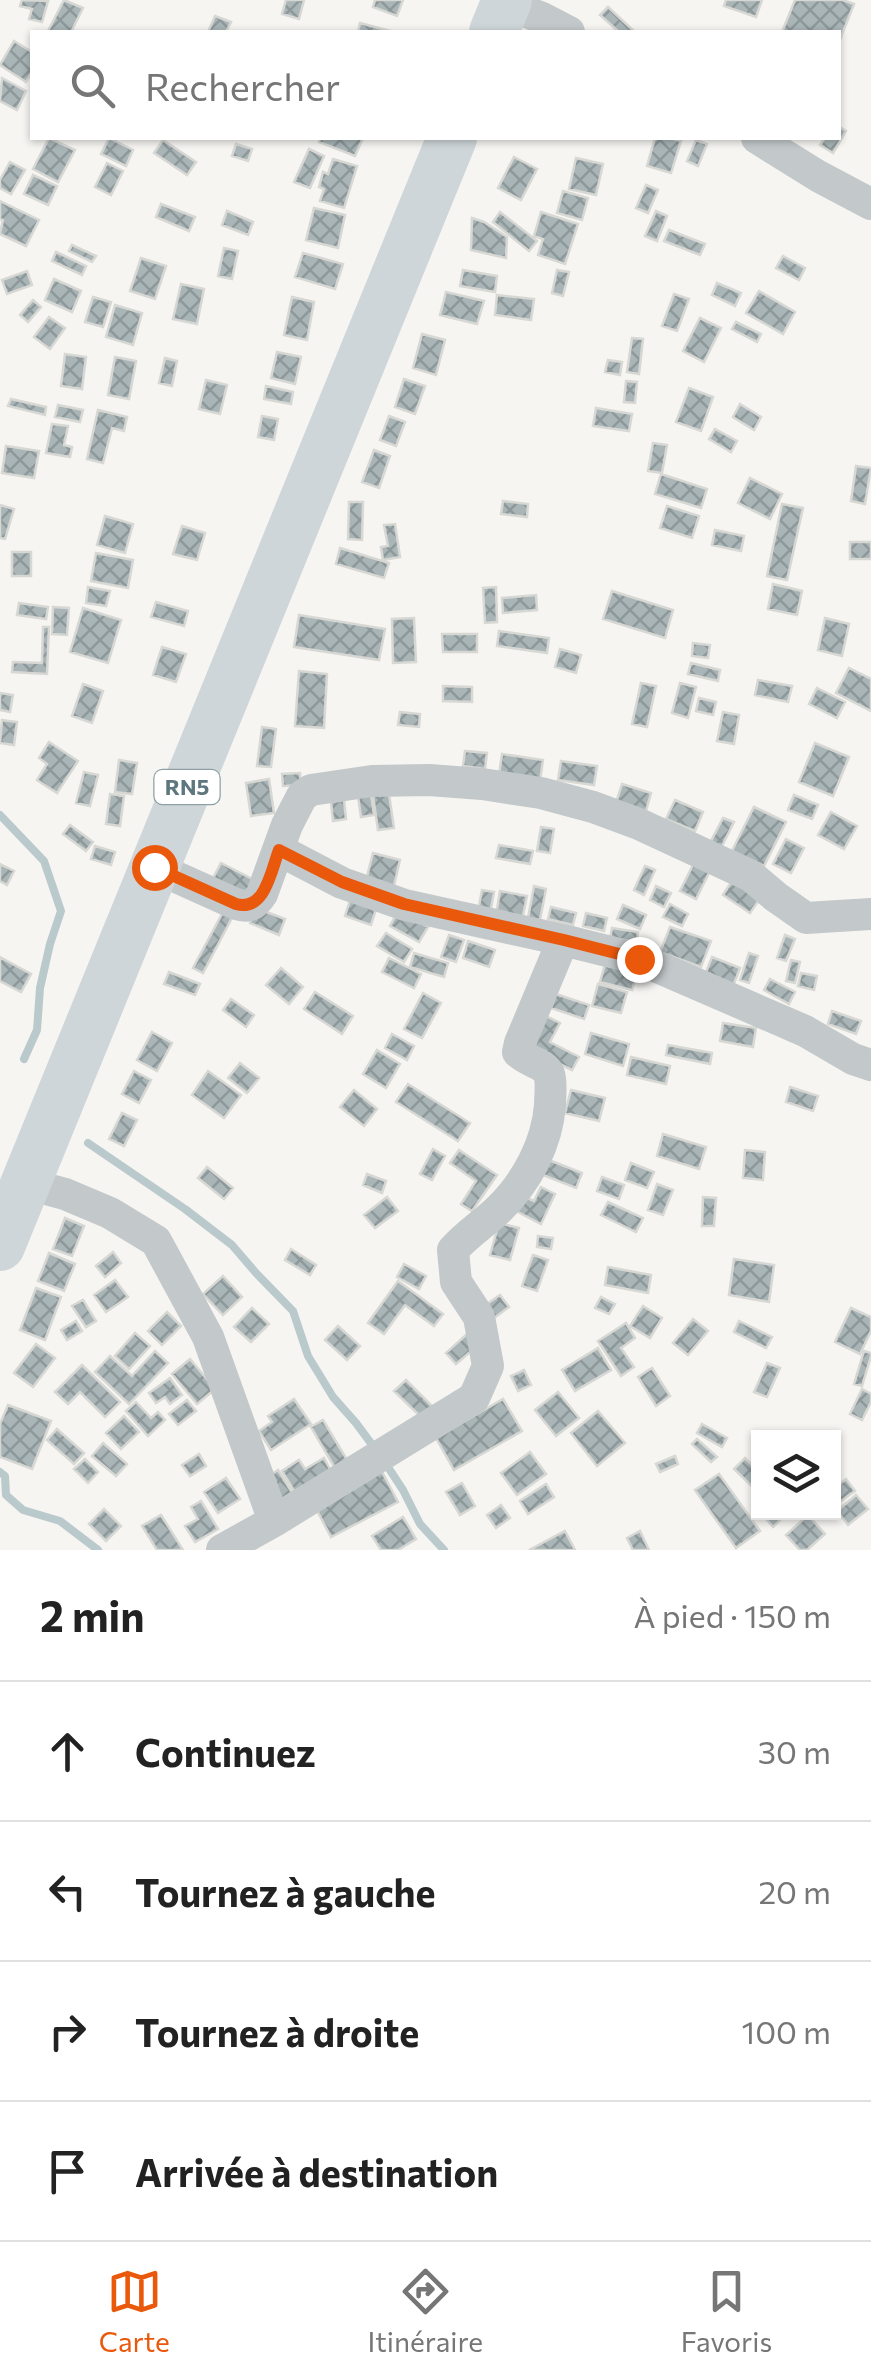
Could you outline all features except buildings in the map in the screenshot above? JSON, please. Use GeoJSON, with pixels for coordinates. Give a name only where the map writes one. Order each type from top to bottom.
{"type":"FeatureCollection","features":[{"type":"Feature","properties":{"kind":"highway","name":"RN5"},"geometry":{"type":"LineString","coordinates":[[0,1246],[451,140]]}},
{"type":"Feature","properties":{"kind":"street"},"geometry":{"type":"LineString","coordinates":[[502,12],[542,18],[564,30]]}},
{"type":"Feature","properties":{"kind":"street"},"geometry":{"type":"LineString","coordinates":[[760,140],[871,204]]}},
{"type":"Feature","properties":{"kind":"street"},"geometry":{"type":"LineString","coordinates":[[154,867],[236,904],[251,906],[262,894],[302,796],[311,790],[372,781],[429,780],[540,793],[593,807],[751,876],[806,918],[871,914]]}},
{"type":"Feature","properties":{"kind":"street"},"geometry":{"type":"LineString","coordinates":[[279,850],[342,882],[404,904],[639,959],[805,1030],[853,1059],[871,1065]]}},
{"type":"Feature","properties":{"kind":"street"},"geometry":{"type":"LineString","coordinates":[[222,1550],[474,1398],[488,1366],[479,1317],[456,1282],[453,1250],[520,1185],[543,1141],[550,1075],[518,1052],[564,940]]}},
{"type":"Feature","properties":{"kind":"street"},"geometry":{"type":"LineString","coordinates":[[24,1183],[110,1212],[156,1241],[208,1337],[274,1521]]}},
{"type":"Feature","properties":{"kind":"waterway"},"geometry":{"type":"LineString","coordinates":[[0,815],[44,861],[61,911],[40,988],[37,1030],[24,1059]]}},
{"type":"Feature","properties":{"kind":"waterway"},"geometry":{"type":"LineString","coordinates":[[88,1143],[232,1245],[293,1311],[308,1356],[333,1397],[376,1450]]}},
{"type":"Feature","properties":{"kind":"waterway"},"geometry":{"type":"LineString","coordinates":[[384,1461],[420,1524],[444,1550]]}},
{"type":"Feature","properties":{"kind":"waterway"},"geometry":{"type":"LineString","coordinates":[[0,1472],[5,1476],[6,1495],[23,1510],[60,1521],[98,1550]]}},
{"type":"Feature","properties":{"kind":"route"},"geometry":{"type":"LineString","coordinates":[[154,867],[236,904],[251,906],[258,902],[279,850],[364,892],[639,959]]}}]}
